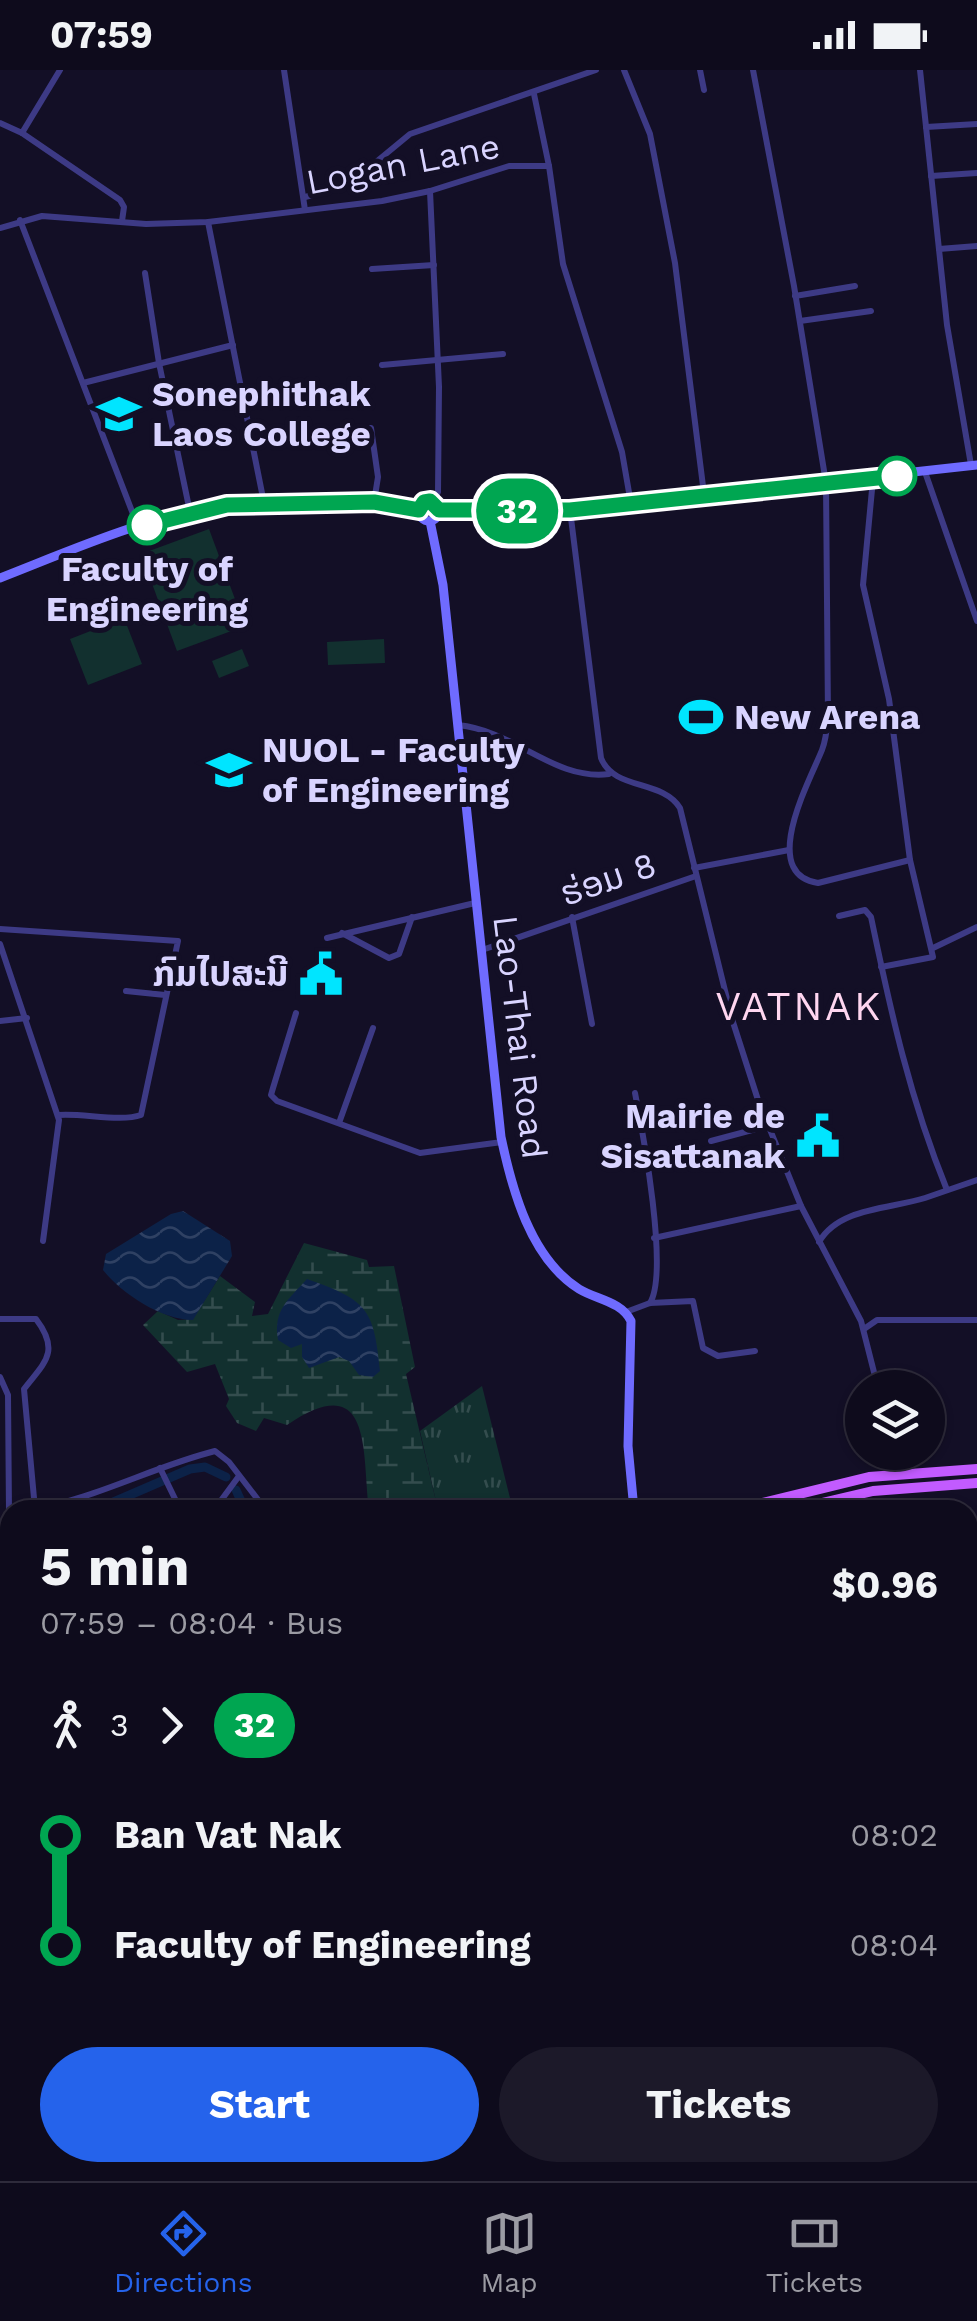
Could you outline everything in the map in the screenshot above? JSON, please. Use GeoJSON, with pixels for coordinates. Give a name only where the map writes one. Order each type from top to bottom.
{"type":"FeatureCollection","features":[{"type":"Feature","properties":{"kind":"main road"},"geometry":{"type":"LineString","coordinates":[[771,1500],[896,1474],[977,1469]]}},
{"type":"Feature","properties":{"kind":"main road"},"geometry":{"type":"LineString","coordinates":[[896,1474],[897,1488]]}},
{"type":"Feature","properties":{"kind":"main road"},"geometry":{"type":"LineString","coordinates":[[840,1500],[897,1488],[977,1484]]}},
{"type":"Feature","properties":{"kind":"street"},"geometry":{"type":"LineString","coordinates":[[22,133],[60,70]]}},
{"type":"Feature","properties":{"kind":"street"},"geometry":{"type":"LineString","coordinates":[[284,70],[306,210]]}},
{"type":"Feature","properties":{"kind":"street"},"geometry":{"type":"LineString","coordinates":[[305,197],[346,186],[410,134],[596,70]]}},
{"type":"Feature","properties":{"kind":"street"},"geometry":{"type":"LineString","coordinates":[[624,70],[650,134],[676,262],[704,494]]}},
{"type":"Feature","properties":{"kind":"street"},"geometry":{"type":"LineString","coordinates":[[700,70],[704,90]]}},
{"type":"Feature","properties":{"kind":"street"},"geometry":{"type":"LineString","coordinates":[[753,70],[796,296],[826,483],[828,718],[822,748],[793,814],[790,850],[796,869],[807,882],[818,884],[910,860]]}},
{"type":"Feature","properties":{"kind":"street"},"geometry":{"type":"LineString","coordinates":[[419,510],[424,502],[436,506],[570,510],[974,465],[947,326],[920,70]]}},
{"type":"Feature","properties":{"kind":"street"},"geometry":{"type":"LineString","coordinates":[[534,94],[563,264],[622,452],[631,504]]}},
{"type":"Feature","properties":{"kind":"street"},"geometry":{"type":"LineString","coordinates":[[0,123],[22,133],[120,200],[124,207],[122,221]]}},
{"type":"Feature","properties":{"kind":"street"},"geometry":{"type":"LineString","coordinates":[[926,127],[977,124]]}},
{"type":"Feature","properties":{"kind":"street","name":"Logan Lane"},"geometry":{"type":"LineString","coordinates":[[0,228],[42,216],[146,224],[208,222],[382,202],[430,192],[509,166],[549,166]]}},
{"type":"Feature","properties":{"kind":"street"},"geometry":{"type":"LineString","coordinates":[[931,176],[977,173]]}},
{"type":"Feature","properties":{"kind":"street"},"geometry":{"type":"LineString","coordinates":[[419,510],[422,518],[430,521],[438,516],[438,361],[430,192]]}},
{"type":"Feature","properties":{"kind":"street"},"geometry":{"type":"LineString","coordinates":[[20,220],[138,528]]}},
{"type":"Feature","properties":{"kind":"street"},"geometry":{"type":"LineString","coordinates":[[208,222],[264,503]]}},
{"type":"Feature","properties":{"kind":"street"},"geometry":{"type":"LineString","coordinates":[[939,249],[977,246]]}},
{"type":"Feature","properties":{"kind":"street"},"geometry":{"type":"LineString","coordinates":[[372,269],[434,265]]}},
{"type":"Feature","properties":{"kind":"street"},"geometry":{"type":"LineString","coordinates":[[145,273],[190,513]]}},
{"type":"Feature","properties":{"kind":"street"},"geometry":{"type":"LineString","coordinates":[[796,296],[855,286]]}},
{"type":"Feature","properties":{"kind":"street"},"geometry":{"type":"LineString","coordinates":[[800,321],[870,311]]}},
{"type":"Feature","properties":{"kind":"street"},"geometry":{"type":"LineString","coordinates":[[83,383],[233,345]]}},
{"type":"Feature","properties":{"kind":"street"},"geometry":{"type":"LineString","coordinates":[[382,366],[503,354]]}},
{"type":"Feature","properties":{"kind":"street"},"geometry":{"type":"LineString","coordinates":[[371,428],[378,478],[374,502]]}},
{"type":"Feature","properties":{"kind":"street"},"geometry":{"type":"LineString","coordinates":[[925,472],[977,618]]}},
{"type":"Feature","properties":{"kind":"street"},"geometry":{"type":"LineString","coordinates":[[873,478],[863,584],[889,699],[910,860],[933,948],[930,959],[881,967]]}},
{"type":"Feature","properties":{"kind":"street"},"geometry":{"type":"LineString","coordinates":[[0,578],[138,528],[227,505],[374,502],[419,510]]}},
{"type":"Feature","properties":{"kind":"street"},"geometry":{"type":"LineString","coordinates":[[570,510],[600,758],[610,774]]}},
{"type":"Feature","properties":{"kind":"street","name":"Lao-Thai Road"},"geometry":{"type":"LineString","coordinates":[[430,521],[442,585],[502,1142],[517,1200],[544,1251],[578,1288],[626,1312]]}},
{"type":"Feature","properties":{"kind":"street"},"geometry":{"type":"LineString","coordinates":[[457,726],[476,727],[505,737],[572,772],[610,774],[674,799],[680,808],[732,1019],[767,1126],[800,1206],[864,1329],[874,1370]]}},
{"type":"Feature","properties":{"kind":"street","name":"ຮ່ອມ 8"},"geometry":{"type":"LineString","coordinates":[[481,951],[695,872],[790,850]]}},
{"type":"Feature","properties":{"kind":"street"},"geometry":{"type":"LineString","coordinates":[[326,938],[475,902]]}},
{"type":"Feature","properties":{"kind":"street"},"geometry":{"type":"LineString","coordinates":[[839,916],[869,912],[906,1076],[947,1190]]}},
{"type":"Feature","properties":{"kind":"street"},"geometry":{"type":"LineString","coordinates":[[341,933],[394,957],[399,954],[412,916]]}},
{"type":"Feature","properties":{"kind":"street"},"geometry":{"type":"LineString","coordinates":[[572,918],[592,1024]]}},
{"type":"Feature","properties":{"kind":"street"},"geometry":{"type":"LineString","coordinates":[[0,928],[178,942],[141,1115],[58,1115]]}},
{"type":"Feature","properties":{"kind":"street"},"geometry":{"type":"LineString","coordinates":[[933,948],[977,928]]}},
{"type":"Feature","properties":{"kind":"street"},"geometry":{"type":"LineString","coordinates":[[0,944],[58,1115],[43,1241]]}},
{"type":"Feature","properties":{"kind":"street"},"geometry":{"type":"LineString","coordinates":[[126,992],[165,995]]}},
{"type":"Feature","properties":{"kind":"street"},"geometry":{"type":"LineString","coordinates":[[296,1014],[272,1095],[276,1101],[420,1153],[502,1142]]}},
{"type":"Feature","properties":{"kind":"street"},"geometry":{"type":"LineString","coordinates":[[0,1021],[27,1018]]}},
{"type":"Feature","properties":{"kind":"street"},"geometry":{"type":"LineString","coordinates":[[339,1122],[374,1028]]}},
{"type":"Feature","properties":{"kind":"street"},"geometry":{"type":"LineString","coordinates":[[634,1093],[645,1142],[658,1288],[650,1304]]}},
{"type":"Feature","properties":{"kind":"street"},"geometry":{"type":"LineString","coordinates":[[711,1141],[767,1126]]}},
{"type":"Feature","properties":{"kind":"street"},"geometry":{"type":"LineString","coordinates":[[819,1244],[826,1231],[840,1222],[977,1180]]}},
{"type":"Feature","properties":{"kind":"street"},"geometry":{"type":"LineString","coordinates":[[654,1238],[800,1206]]}},
{"type":"Feature","properties":{"kind":"street"},"geometry":{"type":"LineString","coordinates":[[633,1500],[628,1446],[631,1327],[626,1312],[650,1304],[693,1301],[701,1344],[718,1356],[755,1350]]}},
{"type":"Feature","properties":{"kind":"street"},"geometry":{"type":"LineString","coordinates":[[0,1319],[36,1319],[47,1340],[46,1363],[24,1389],[31,1500]]}},
{"type":"Feature","properties":{"kind":"street"},"geometry":{"type":"LineString","coordinates":[[864,1329],[877,1320],[977,1320]]}},
{"type":"Feature","properties":{"kind":"street"},"geometry":{"type":"LineString","coordinates":[[0,1377],[8,1391],[10,1500]]}},
{"type":"Feature","properties":{"kind":"street"},"geometry":{"type":"LineString","coordinates":[[77,1500],[215,1451],[259,1500]]}},
{"type":"Feature","properties":{"kind":"street"},"geometry":{"type":"LineString","coordinates":[[895,1470],[896,1474]]}},
{"type":"Feature","properties":{"kind":"street"},"geometry":{"type":"LineString","coordinates":[[161,1471],[176,1500]]}},
{"type":"Feature","properties":{"kind":"street"},"geometry":{"type":"LineString","coordinates":[[219,1500],[239,1476]]}},
{"type":"Feature","properties":{"kind":"green space"},"geometry":{"type":"Polygon","coordinates":[[[209,529],[245,626],[177,651],[141,554],[209,529]]]}},
{"type":"Feature","properties":{"kind":"green space"},"geometry":{"type":"Polygon","coordinates":[[[124,618],[142,664],[88,685],[70,639],[124,618]]]}},
{"type":"Feature","properties":{"kind":"green space"},"geometry":{"type":"Polygon","coordinates":[[[384,639],[385,663],[328,665],[327,642],[384,639]]]}},
{"type":"Feature","properties":{"kind":"green space"},"geometry":{"type":"Polygon","coordinates":[[[242,649],[249,666],[219,678],[212,661],[242,649]]]}},
{"type":"Feature","properties":{"kind":"green space"},"geometry":{"type":"Polygon","coordinates":[[[304,1243],[367,1260],[369,1267],[394,1266],[415,1367],[406,1374],[436,1500],[368,1500],[363,1442],[349,1411],[335,1406],[315,1410],[287,1425],[264,1418],[256,1431],[237,1423],[226,1406],[229,1399],[215,1364],[187,1372],[143,1325],[158,1311],[178,1320],[193,1319],[220,1276],[255,1302],[252,1316],[268,1314],[304,1243]]]}},
{"type":"Feature","properties":{"kind":"green space"},"geometry":{"type":"Polygon","coordinates":[[[482,1386],[510,1500],[436,1500],[420,1431],[482,1386]]]}},
{"type":"Feature","properties":{"kind":"water"},"geometry":{"type":"Polygon","coordinates":[[[183,1211],[230,1241],[232,1256],[193,1320],[169,1316],[143,1304],[103,1270],[106,1254],[171,1214],[183,1211]]]}},
{"type":"Feature","properties":{"kind":"water"},"geometry":{"type":"Polygon","coordinates":[[[307,1279],[354,1300],[370,1319],[380,1371],[373,1377],[359,1375],[349,1361],[339,1357],[309,1368],[302,1357],[302,1344],[291,1348],[278,1340],[280,1313],[307,1279]]]}},
{"type":"Feature","properties":{"kind":"waterway"},"geometry":{"type":"LineString","coordinates":[[118,1500],[190,1469],[205,1467],[226,1477]]}},
{"type":"Feature","properties":{"kind":"waterway"},"geometry":{"type":"LineString","coordinates":[[236,1490],[240,1500]]}},
{"type":"Feature","properties":{"kind":"bus line","name":"32"},"geometry":{"type":"LineString","coordinates":[[147,525],[227,505],[374,502],[419,510],[424,502],[430,501],[439,510],[570,510],[897,476]]}},
{"type":"Feature","properties":{"kind":"place","name":"Sonephithak Laos College"},"geometry":{"type":"Point","coordinates":[119,414]}},
{"type":"Feature","properties":{"kind":"place","name":"Faculty of Engineering"},"geometry":{"type":"Point","coordinates":[147,525]}},
{"type":"Feature","properties":{"kind":"place","name":"New Arena"},"geometry":{"type":"Point","coordinates":[701,717]}},
{"type":"Feature","properties":{"kind":"place","name":"NUOL - Faculty of Engineering"},"geometry":{"type":"Point","coordinates":[229,770]}},
{"type":"Feature","properties":{"kind":"place","name":"ກົມໄປສະນີ"},"geometry":{"type":"Point","coordinates":[321,974]}},
{"type":"Feature","properties":{"kind":"place","name":"Mairie de Sisattanak"},"geometry":{"type":"Point","coordinates":[818,1136]}},
{"type":"Feature","properties":{"kind":"district","name":"VATNAK"},"geometry":{"type":"Point","coordinates":[799,1006]}}]}
